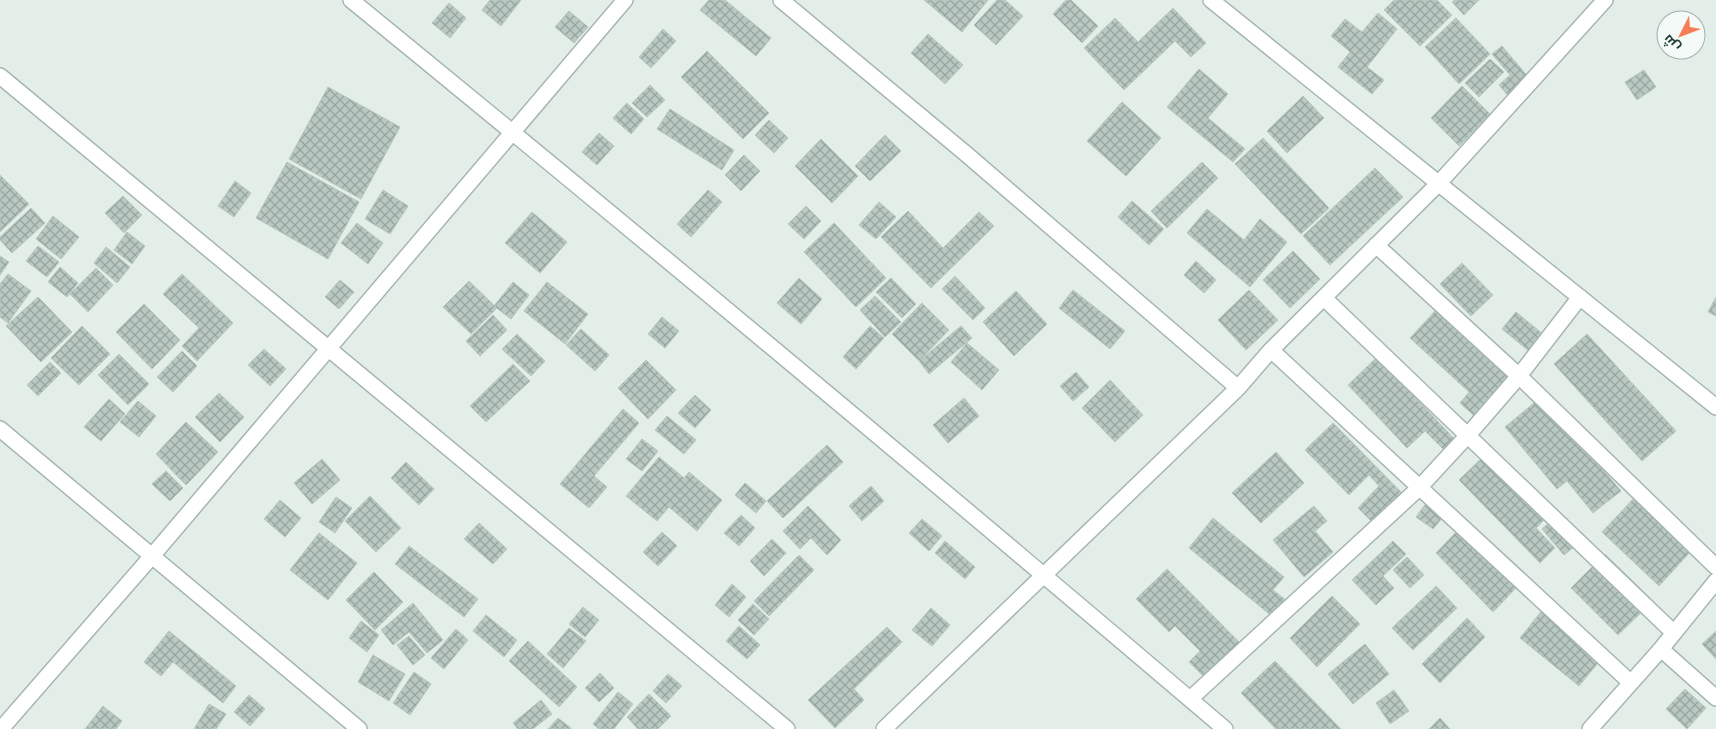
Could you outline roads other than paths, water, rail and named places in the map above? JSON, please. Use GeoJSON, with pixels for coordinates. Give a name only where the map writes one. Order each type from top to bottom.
{"type":"FeatureCollection","features":[{"type":"Feature","properties":{"kind":"street"},"geometry":{"type":"LineString","coordinates":[[351,0],[513,132],[1044,574],[1226,729]]}},
{"type":"Feature","properties":{"kind":"street"},"geometry":{"type":"LineString","coordinates":[[1,729],[152,556],[625,0]]}},
{"type":"Feature","properties":{"kind":"street"},"geometry":{"type":"LineString","coordinates":[[781,0],[965,153],[1238,388]]}},
{"type":"Feature","properties":{"kind":"street"},"geometry":{"type":"LineString","coordinates":[[1211,0],[1716,407]]}},
{"type":"Feature","properties":{"kind":"street"},"geometry":{"type":"LineString","coordinates":[[884,729],[1238,388],[1271,350],[1439,183],[1605,0]]}},
{"type":"Feature","properties":{"kind":"street"},"geometry":{"type":"LineString","coordinates":[[0,76],[787,729]]}},
{"type":"Feature","properties":{"kind":"street"},"geometry":{"type":"LineString","coordinates":[[1376,245],[1519,376],[1716,567]]}},
{"type":"Feature","properties":{"kind":"street"},"geometry":{"type":"LineString","coordinates":[[1190,699],[1419,488],[1519,376],[1580,297]]}},
{"type":"Feature","properties":{"kind":"street"},"geometry":{"type":"LineString","coordinates":[[1324,298],[1674,633]]}},
{"type":"Feature","properties":{"kind":"street"},"geometry":{"type":"LineString","coordinates":[[1271,350],[1631,683]]}},
{"type":"Feature","properties":{"kind":"street"},"geometry":{"type":"LineString","coordinates":[[0,429],[359,729]]}},
{"type":"Feature","properties":{"kind":"street"},"geometry":{"type":"LineString","coordinates":[[1590,729],[1661,649],[1716,581]]}},
{"type":"Feature","properties":{"kind":"street"},"geometry":{"type":"LineString","coordinates":[[1661,649],[1716,698]]}}]}
